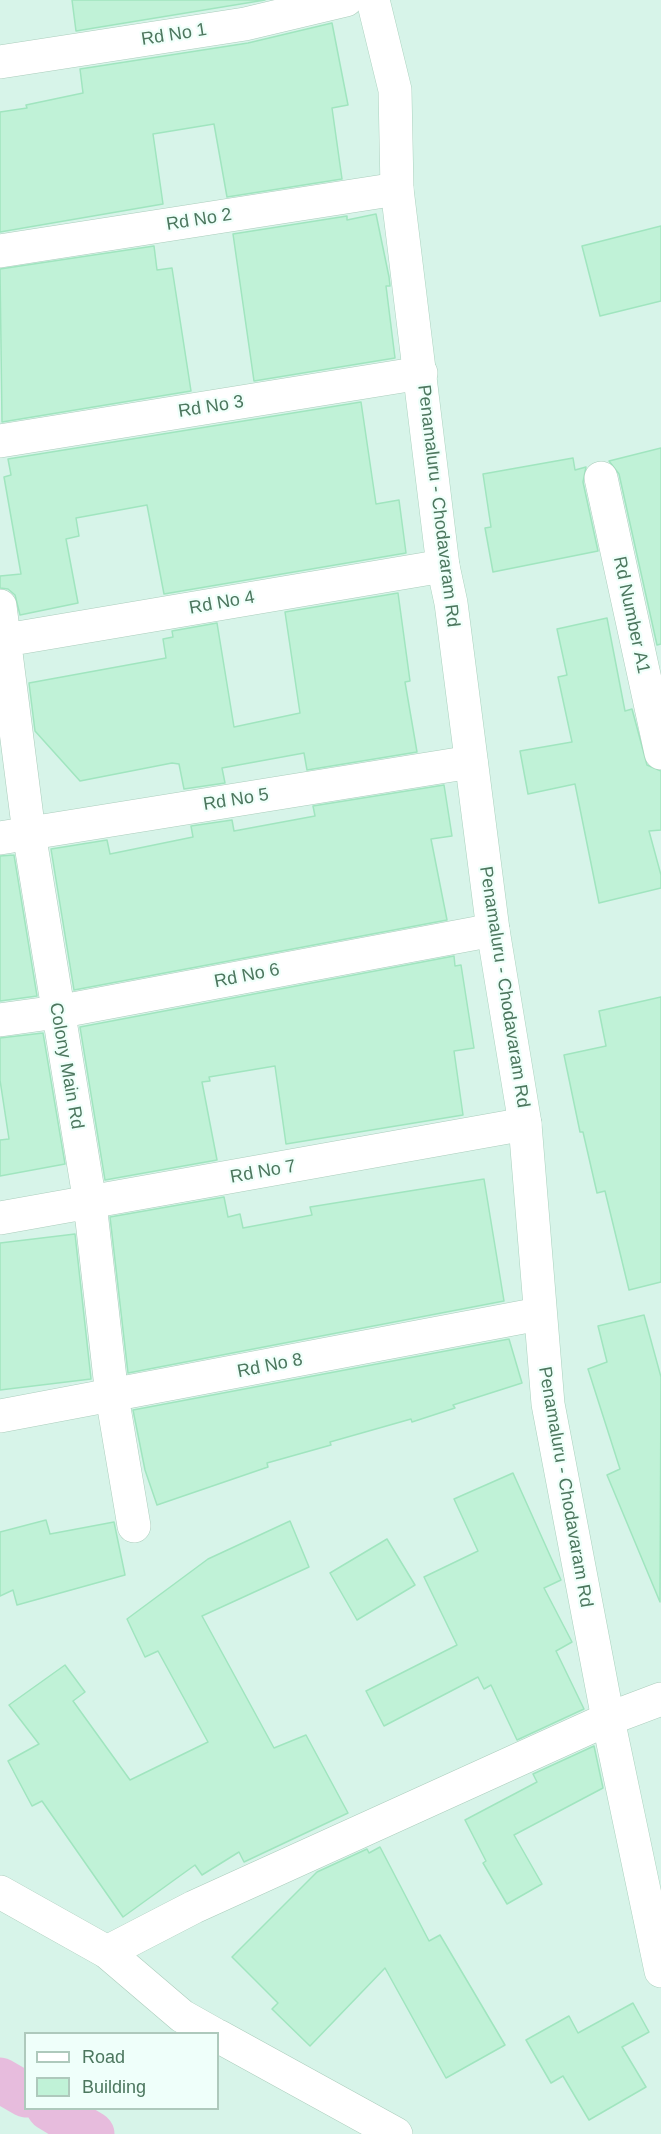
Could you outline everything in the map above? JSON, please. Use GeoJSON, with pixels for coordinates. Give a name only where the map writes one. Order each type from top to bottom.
{"type":"FeatureCollection","features":[{"type":"Feature","properties":{"kind":"street","name":"Rd No 1"},"geometry":{"type":"LineString","coordinates":[[0,62],[245,24],[346,0]]}},
{"type":"Feature","properties":{"kind":"street","name":"Penamaluru - Chodavaram Rd"},"geometry":{"type":"LineString","coordinates":[[373,0],[395,90],[398,189],[443,566],[493,930],[525,1124],[548,1404],[608,1719],[661,1971]]}},
{"type":"Feature","properties":{"kind":"street","name":"Rd No 2"},"geometry":{"type":"LineString","coordinates":[[0,251],[398,189]]}},
{"type":"Feature","properties":{"kind":"street","name":"Rd No 3"},"geometry":{"type":"LineString","coordinates":[[0,441],[421,373]]}},
{"type":"Feature","properties":{"kind":"street","name":"Rd Number A1"},"geometry":{"type":"LineString","coordinates":[[601,478],[661,753]]}},
{"type":"Feature","properties":{"kind":"street","name":"Rd No 4"},"geometry":{"type":"LineString","coordinates":[[2,641],[443,566]]}},
{"type":"Feature","properties":{"kind":"street","name":"Colony Main Rd"},"geometry":{"type":"LineString","coordinates":[[0,606],[14,836],[57,1012],[90,1203],[112,1396],[134,1526]]}},
{"type":"Feature","properties":{"kind":"street","name":"Rd No 5"},"geometry":{"type":"LineString","coordinates":[[14,836],[471,762]]}},
{"type":"Feature","properties":{"kind":"street","name":"Rd No 6"},"geometry":{"type":"LineString","coordinates":[[0,1020],[57,1012],[493,930]]}},
{"type":"Feature","properties":{"kind":"street","name":"Rd No 7"},"geometry":{"type":"LineString","coordinates":[[0,1218],[525,1124]]}},
{"type":"Feature","properties":{"kind":"street","name":"Rd No 8"},"geometry":{"type":"LineString","coordinates":[[0,1416],[539,1314]]}},
{"type":"Feature","properties":{"kind":"street"},"geometry":{"type":"LineString","coordinates":[[107,1952],[194,1907],[608,1719],[661,1699]]}},
{"type":"Feature","properties":{"kind":"street"},"geometry":{"type":"LineString","coordinates":[[0,1892],[107,1952],[182,2016],[211,2032]]}},
{"type":"Feature","properties":{"kind":"street"},"geometry":{"type":"LineString","coordinates":[[219,2037],[396,2134]]}},
{"type":"Feature","properties":{"kind":"shaded area"},"geometry":{"type":"Polygon","coordinates":[[[0,0],[661,0],[661,2134],[0,2134],[0,0]]]}},
{"type":"Feature","properties":{"kind":"building"},"geometry":{"type":"Polygon","coordinates":[[[72,0],[265,0],[76,31],[72,0]]]}},
{"type":"Feature","properties":{"kind":"building"},"geometry":{"type":"Polygon","coordinates":[[[332,23],[348,105],[332,108],[342,179],[227,197],[214,124],[153,134],[163,204],[0,232],[0,112],[27,108],[26,105],[83,93],[80,69],[248,43],[332,23]]]}},
{"type":"Feature","properties":{"kind":"building"},"geometry":{"type":"Polygon","coordinates":[[[376,214],[389,277],[390,286],[386,286],[395,358],[254,381],[233,234],[347,216],[347,220],[376,214]]]}},
{"type":"Feature","properties":{"kind":"building"},"geometry":{"type":"Polygon","coordinates":[[[661,226],[661,301],[600,316],[582,246],[661,226]]]}},
{"type":"Feature","properties":{"kind":"building"},"geometry":{"type":"Polygon","coordinates":[[[154,246],[157,270],[172,268],[191,391],[2,422],[0,269],[154,246]]]}},
{"type":"Feature","properties":{"kind":"building"},"geometry":{"type":"Polygon","coordinates":[[[361,402],[376,504],[399,500],[406,553],[164,594],[147,505],[76,518],[79,536],[66,539],[78,603],[20,615],[15,595],[8,589],[0,588],[0,576],[21,574],[4,477],[11,475],[8,459],[361,402]]]}},
{"type":"Feature","properties":{"kind":"building"},"geometry":{"type":"Polygon","coordinates":[[[661,448],[661,644],[657,645],[619,474],[609,461],[661,448]]]}},
{"type":"Feature","properties":{"kind":"building"},"geometry":{"type":"Polygon","coordinates":[[[573,458],[575,470],[586,467],[583,482],[598,551],[493,572],[485,528],[491,527],[483,474],[573,458]]]}},
{"type":"Feature","properties":{"kind":"building"},"geometry":{"type":"Polygon","coordinates":[[[398,593],[410,681],[405,682],[417,752],[307,770],[304,753],[222,768],[225,783],[184,789],[179,764],[172,763],[80,781],[35,731],[29,683],[166,658],[163,639],[173,637],[172,631],[217,623],[234,727],[300,713],[285,612],[398,593]]]}},
{"type":"Feature","properties":{"kind":"building"},"geometry":{"type":"Polygon","coordinates":[[[607,618],[625,711],[632,709],[647,765],[661,771],[661,830],[649,831],[661,875],[661,888],[599,903],[575,784],[528,794],[520,751],[572,742],[558,677],[567,675],[557,629],[607,618]]]}},
{"type":"Feature","properties":{"kind":"building"},"geometry":{"type":"Polygon","coordinates":[[[444,785],[452,836],[431,839],[447,920],[74,990],[51,849],[107,840],[110,854],[193,837],[191,826],[232,820],[234,831],[315,816],[313,806],[444,785]]]}},
{"type":"Feature","properties":{"kind":"building"},"geometry":{"type":"Polygon","coordinates":[[[14,855],[37,996],[0,1001],[0,856],[14,855]]]}},
{"type":"Feature","properties":{"kind":"building"},"geometry":{"type":"Polygon","coordinates":[[[454,956],[455,966],[461,965],[474,1048],[454,1051],[463,1115],[286,1144],[275,1066],[209,1077],[210,1081],[202,1082],[217,1160],[105,1180],[80,1027],[454,956]]]}},
{"type":"Feature","properties":{"kind":"building"},"geometry":{"type":"Polygon","coordinates":[[[661,997],[661,1282],[629,1290],[605,1191],[597,1193],[583,1132],[580,1132],[564,1055],[606,1046],[599,1011],[661,997]]]}},
{"type":"Feature","properties":{"kind":"building"},"geometry":{"type":"Polygon","coordinates":[[[43,1033],[65,1164],[0,1176],[0,1140],[9,1139],[0,1080],[0,1038],[43,1033]]]}},
{"type":"Feature","properties":{"kind":"building"},"geometry":{"type":"Polygon","coordinates":[[[484,1179],[504,1301],[128,1373],[110,1217],[224,1197],[228,1217],[240,1214],[243,1228],[312,1215],[310,1207],[484,1179]]]}},
{"type":"Feature","properties":{"kind":"building"},"geometry":{"type":"Polygon","coordinates":[[[75,1234],[91,1379],[0,1390],[0,1243],[75,1234]]]}},
{"type":"Feature","properties":{"kind":"building"},"geometry":{"type":"Polygon","coordinates":[[[644,1315],[661,1377],[660,1602],[607,1475],[620,1469],[588,1369],[607,1362],[598,1326],[644,1315]]]}},
{"type":"Feature","properties":{"kind":"building"},"geometry":{"type":"Polygon","coordinates":[[[509,1339],[522,1383],[453,1405],[455,1408],[412,1422],[411,1419],[267,1463],[268,1467],[157,1505],[145,1470],[133,1410],[509,1339]]]}},
{"type":"Feature","properties":{"kind":"building"},"geometry":{"type":"Polygon","coordinates":[[[513,1473],[561,1580],[544,1588],[572,1642],[556,1651],[584,1709],[517,1740],[491,1685],[484,1689],[478,1677],[384,1726],[366,1691],[457,1645],[424,1577],[478,1551],[454,1499],[513,1473]]]}},
{"type":"Feature","properties":{"kind":"building"},"geometry":{"type":"Polygon","coordinates":[[[46,1520],[50,1534],[114,1522],[125,1575],[17,1605],[13,1590],[0,1596],[0,1532],[46,1520]]]}},
{"type":"Feature","properties":{"kind":"building"},"geometry":{"type":"Polygon","coordinates":[[[290,1521],[309,1567],[202,1616],[274,1748],[306,1735],[348,1813],[244,1862],[239,1852],[202,1875],[195,1865],[123,1917],[42,1801],[32,1806],[8,1761],[39,1744],[9,1705],[65,1665],[85,1692],[73,1701],[130,1780],[208,1742],[158,1651],[145,1657],[127,1619],[208,1559],[290,1521]]]}},
{"type":"Feature","properties":{"kind":"building"},"geometry":{"type":"Polygon","coordinates":[[[387,1539],[415,1585],[357,1620],[330,1573],[387,1539]]]}},
{"type":"Feature","properties":{"kind":"building"},"geometry":{"type":"Polygon","coordinates":[[[594,1746],[603,1788],[514,1835],[542,1884],[507,1904],[483,1863],[486,1861],[465,1820],[537,1782],[533,1774],[594,1746]]]}},
{"type":"Feature","properties":{"kind":"building"},"geometry":{"type":"Polygon","coordinates":[[[380,1847],[429,1941],[440,1935],[505,2045],[446,2078],[385,1968],[310,2046],[272,2009],[278,2003],[232,1957],[317,1872],[367,1849],[369,1853],[380,1847]]]}},
{"type":"Feature","properties":{"kind":"building"},"geometry":{"type":"Polygon","coordinates":[[[633,2003],[649,2032],[622,2047],[646,2087],[589,2120],[563,2076],[551,2083],[526,2040],[569,2016],[578,2033],[633,2003]]]}},
{"type":"Feature","properties":{"kind":"waterway"},"geometry":{"type":"LineString","coordinates":[[0,2080],[24,2094]]}},
{"type":"Feature","properties":{"kind":"waterway"},"geometry":{"type":"LineString","coordinates":[[52,2110],[92,2134]]}}]}
